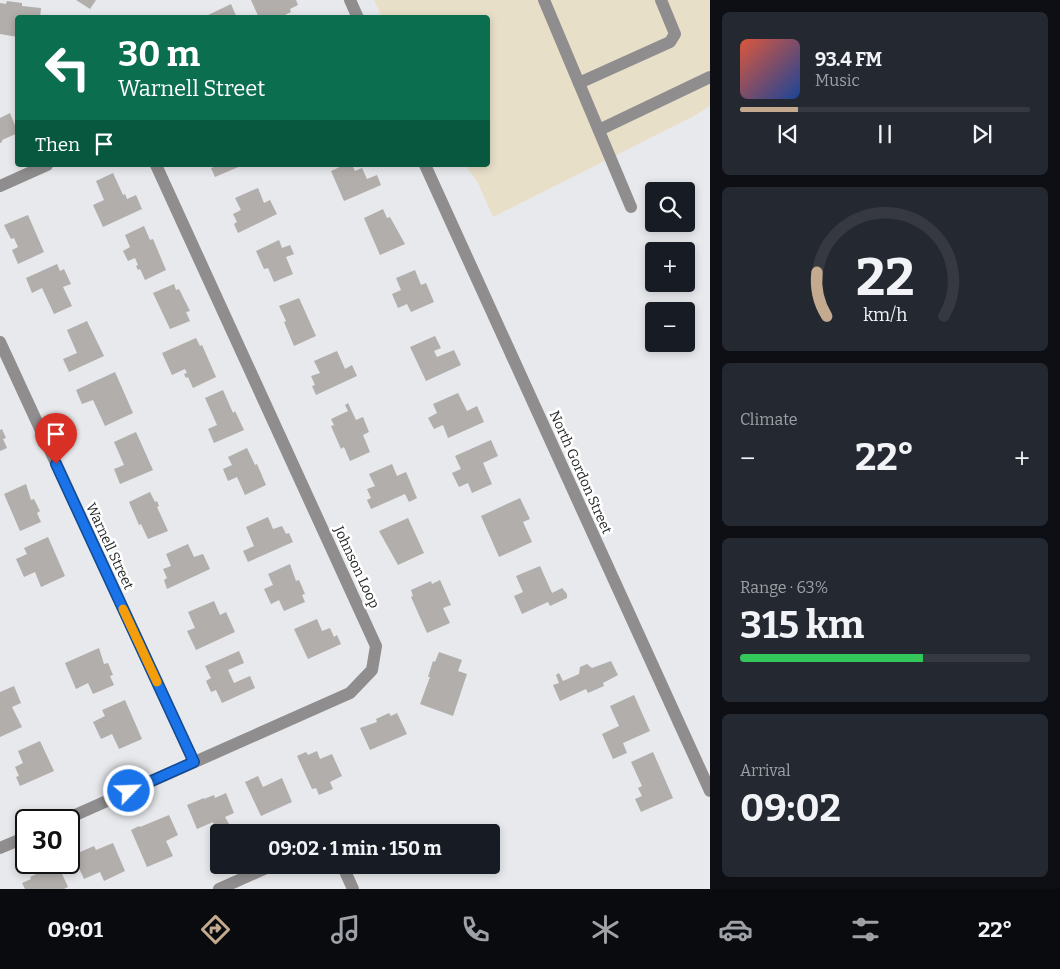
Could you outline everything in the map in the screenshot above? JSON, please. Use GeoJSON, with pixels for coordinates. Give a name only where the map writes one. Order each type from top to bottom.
{"type":"FeatureCollection","features":[{"type":"Feature","properties":{"kind":"street"},"geometry":{"type":"LineString","coordinates":[[350,0],[357,15]]}},
{"type":"Feature","properties":{"kind":"street"},"geometry":{"type":"LineString","coordinates":[[544,0],[631,207]]}},
{"type":"Feature","properties":{"kind":"street"},"geometry":{"type":"LineString","coordinates":[[579,82],[670,42],[675,34],[661,0]]}},
{"type":"Feature","properties":{"kind":"street"},"geometry":{"type":"LineString","coordinates":[[599,130],[710,77]]}},
{"type":"Feature","properties":{"kind":"street"},"geometry":{"type":"LineString","coordinates":[[0,186],[43,167]]}},
{"type":"Feature","properties":{"kind":"street","name":"Johnson Loop"},"geometry":{"type":"LineString","coordinates":[[80,813],[350,693],[372,670],[376,646],[157,167]]}},
{"type":"Feature","properties":{"kind":"street","name":"North Gordon Street"},"geometry":{"type":"LineString","coordinates":[[426,167],[710,790]]}},
{"type":"Feature","properties":{"kind":"street","name":"Warnell Street"},"geometry":{"type":"LineString","coordinates":[[0,342],[194,762]]}},
{"type":"Feature","properties":{"kind":"street"},"geometry":{"type":"LineString","coordinates":[[0,848],[15,842]]}},
{"type":"Feature","properties":{"kind":"street"},"geometry":{"type":"LineString","coordinates":[[219,889],[253,874]]}},
{"type":"Feature","properties":{"kind":"street"},"geometry":{"type":"LineString","coordinates":[[346,874],[353,889]]}},
{"type":"Feature","properties":{"kind":"shaded area"},"geometry":{"type":"Polygon","coordinates":[[[374,0],[710,0],[710,106],[692,117],[493,217],[477,181],[466,167],[490,167],[490,15],[381,15],[374,0]]]}},
{"type":"Feature","properties":{"kind":"building"},"geometry":{"type":"Polygon","coordinates":[[[76,0],[96,0],[90,9],[76,0]]]}},
{"type":"Feature","properties":{"kind":"building"},"geometry":{"type":"Polygon","coordinates":[[[251,0],[296,0],[298,5],[290,9],[291,12],[285,15],[258,15],[251,0]]]}},
{"type":"Feature","properties":{"kind":"building"},"geometry":{"type":"Polygon","coordinates":[[[7,1],[22,3],[22,6],[41,8],[40,15],[15,15],[15,36],[0,34],[0,3],[6,4],[7,1]]]}},
{"type":"Feature","properties":{"kind":"building"},"geometry":{"type":"Polygon","coordinates":[[[231,4],[236,15],[208,15],[231,4]]]}},
{"type":"Feature","properties":{"kind":"building"},"geometry":{"type":"Polygon","coordinates":[[[10,113],[15,126],[15,134],[2,140],[0,143],[0,118],[10,113]]]}},
{"type":"Feature","properties":{"kind":"building"},"geometry":{"type":"Polygon","coordinates":[[[214,167],[238,167],[215,177],[211,168],[214,167]]]}},
{"type":"Feature","properties":{"kind":"building"},"geometry":{"type":"Polygon","coordinates":[[[340,167],[353,167],[355,171],[362,168],[367,179],[377,175],[381,185],[344,201],[331,171],[340,167]]]}},
{"type":"Feature","properties":{"kind":"building"},"geometry":{"type":"Polygon","coordinates":[[[113,173],[123,195],[125,194],[127,199],[136,195],[142,209],[103,227],[93,205],[104,200],[96,181],[113,173]]]}},
{"type":"Feature","properties":{"kind":"building"},"geometry":{"type":"Polygon","coordinates":[[[258,188],[264,203],[270,200],[277,214],[238,233],[234,224],[237,222],[233,214],[241,210],[235,198],[258,188]]]}},
{"type":"Feature","properties":{"kind":"building"},"geometry":{"type":"Polygon","coordinates":[[[383,209],[387,218],[390,217],[405,244],[380,255],[364,218],[383,209]]]}},
{"type":"Feature","properties":{"kind":"building"},"geometry":{"type":"Polygon","coordinates":[[[28,215],[44,252],[18,264],[12,250],[18,247],[14,238],[11,239],[4,225],[28,215]]]}},
{"type":"Feature","properties":{"kind":"building"},"geometry":{"type":"Polygon","coordinates":[[[144,226],[150,240],[153,239],[166,270],[145,280],[140,269],[138,270],[136,266],[138,265],[135,258],[128,261],[123,251],[130,247],[125,235],[144,226]]]}},
{"type":"Feature","properties":{"kind":"building"},"geometry":{"type":"Polygon","coordinates":[[[279,240],[282,248],[290,245],[294,254],[286,257],[293,274],[274,282],[268,268],[264,269],[256,251],[279,240]]]}},
{"type":"Feature","properties":{"kind":"building"},"geometry":{"type":"Polygon","coordinates":[[[57,264],[60,271],[64,269],[71,284],[63,287],[72,306],[54,314],[42,288],[32,293],[26,278],[57,264]]]}},
{"type":"Feature","properties":{"kind":"building"},"geometry":{"type":"Polygon","coordinates":[[[415,270],[421,285],[426,283],[434,302],[411,312],[407,304],[398,308],[392,294],[401,290],[396,278],[415,270]]]}},
{"type":"Feature","properties":{"kind":"building"},"geometry":{"type":"Polygon","coordinates":[[[174,284],[176,290],[179,289],[190,311],[186,312],[190,321],[170,329],[153,293],[174,284]]]}},
{"type":"Feature","properties":{"kind":"building"},"geometry":{"type":"Polygon","coordinates":[[[299,298],[316,336],[294,346],[279,306],[299,298]]]}},
{"type":"Feature","properties":{"kind":"building"},"geometry":{"type":"Polygon","coordinates":[[[87,321],[104,356],[69,372],[63,359],[77,353],[67,330],[87,321]]]}},
{"type":"Feature","properties":{"kind":"building"},"geometry":{"type":"Polygon","coordinates":[[[435,336],[441,348],[434,351],[437,357],[454,350],[461,365],[426,381],[410,347],[435,336]]]}},
{"type":"Feature","properties":{"kind":"building"},"geometry":{"type":"Polygon","coordinates":[[[196,338],[200,346],[202,345],[216,377],[193,388],[188,377],[186,378],[184,374],[187,373],[185,369],[172,375],[162,353],[196,338]]]}},
{"type":"Feature","properties":{"kind":"building"},"geometry":{"type":"Polygon","coordinates":[[[337,351],[345,369],[352,365],[357,376],[316,395],[312,386],[315,385],[311,376],[320,373],[314,361],[337,351]]]}},
{"type":"Feature","properties":{"kind":"building"},"geometry":{"type":"Polygon","coordinates":[[[115,372],[133,413],[105,426],[93,400],[82,404],[76,390],[115,372]]]}},
{"type":"Feature","properties":{"kind":"building"},"geometry":{"type":"Polygon","coordinates":[[[223,390],[233,413],[235,411],[244,430],[214,443],[208,429],[217,425],[205,398],[223,390]]]}},
{"type":"Feature","properties":{"kind":"building"},"geometry":{"type":"Polygon","coordinates":[[[458,393],[467,411],[477,406],[484,422],[448,438],[443,425],[434,429],[428,418],[437,413],[433,404],[458,393]]]}},
{"type":"Feature","properties":{"kind":"building"},"geometry":{"type":"Polygon","coordinates":[[[348,403],[356,420],[363,417],[369,432],[363,435],[370,452],[350,461],[344,447],[341,449],[331,426],[334,425],[331,419],[348,411],[345,405],[348,403]]]}},
{"type":"Feature","properties":{"kind":"building"},"geometry":{"type":"Polygon","coordinates":[[[2,429],[6,438],[3,439],[7,448],[0,451],[0,430],[2,429]]]}},
{"type":"Feature","properties":{"kind":"building"},"geometry":{"type":"Polygon","coordinates":[[[136,432],[153,470],[120,484],[114,469],[124,465],[114,442],[136,432]]]}},
{"type":"Feature","properties":{"kind":"building"},"geometry":{"type":"Polygon","coordinates":[[[491,440],[498,456],[483,463],[492,484],[472,493],[468,483],[459,487],[452,473],[461,469],[455,456],[491,440]]]}},
{"type":"Feature","properties":{"kind":"building"},"geometry":{"type":"Polygon","coordinates":[[[247,448],[255,465],[257,464],[266,485],[245,495],[237,477],[228,481],[223,469],[232,465],[228,457],[247,448]]]}},
{"type":"Feature","properties":{"kind":"building"},"geometry":{"type":"Polygon","coordinates":[[[392,464],[397,476],[406,472],[417,498],[409,502],[405,494],[371,509],[367,500],[371,498],[367,489],[375,486],[369,474],[392,464]]]}},
{"type":"Feature","properties":{"kind":"building"},"geometry":{"type":"Polygon","coordinates":[[[26,484],[31,500],[34,499],[40,511],[37,513],[41,522],[20,531],[4,494],[26,484]]]}},
{"type":"Feature","properties":{"kind":"building"},"geometry":{"type":"Polygon","coordinates":[[[150,492],[155,502],[157,501],[159,506],[157,507],[168,531],[148,539],[141,524],[139,525],[129,502],[150,492]]]}},
{"type":"Feature","properties":{"kind":"building"},"geometry":{"type":"Polygon","coordinates":[[[520,498],[530,519],[523,522],[532,542],[499,557],[481,516],[520,498]]]}},
{"type":"Feature","properties":{"kind":"building"},"geometry":{"type":"Polygon","coordinates":[[[268,517],[273,529],[282,526],[286,534],[289,533],[293,542],[248,562],[243,551],[254,546],[246,527],[268,517]]]}},
{"type":"Feature","properties":{"kind":"building"},"geometry":{"type":"Polygon","coordinates":[[[408,518],[424,553],[398,565],[379,531],[408,518]]]}},
{"type":"Feature","properties":{"kind":"building"},"geometry":{"type":"Polygon","coordinates":[[[48,537],[65,576],[41,587],[35,572],[24,577],[16,559],[27,554],[24,548],[48,537]]]}},
{"type":"Feature","properties":{"kind":"building"},"geometry":{"type":"Polygon","coordinates":[[[188,544],[194,557],[203,554],[210,569],[167,589],[164,580],[167,578],[163,569],[171,566],[166,554],[188,544]]]}},
{"type":"Feature","properties":{"kind":"building"},"geometry":{"type":"Polygon","coordinates":[[[290,564],[296,581],[299,580],[305,594],[302,595],[305,602],[284,611],[279,600],[271,604],[264,589],[273,585],[268,574],[290,564]]]}},
{"type":"Feature","properties":{"kind":"building"},"geometry":{"type":"Polygon","coordinates":[[[540,566],[552,593],[562,588],[567,594],[567,598],[550,606],[548,602],[522,614],[514,596],[523,592],[516,576],[540,566]]]}},
{"type":"Feature","properties":{"kind":"building"},"geometry":{"type":"Polygon","coordinates":[[[440,580],[451,605],[443,608],[450,623],[427,633],[411,597],[413,596],[411,590],[431,581],[432,584],[440,580]]]}},
{"type":"Feature","properties":{"kind":"building"},"geometry":{"type":"Polygon","coordinates":[[[214,601],[220,615],[226,612],[235,632],[196,650],[187,631],[195,628],[188,612],[214,601]]]}},
{"type":"Feature","properties":{"kind":"building"},"geometry":{"type":"Polygon","coordinates":[[[317,619],[322,631],[330,628],[334,637],[337,635],[341,644],[308,659],[294,629],[317,619]]]}},
{"type":"Feature","properties":{"kind":"building"},"geometry":{"type":"Polygon","coordinates":[[[99,648],[104,664],[108,663],[113,675],[110,676],[114,685],[93,694],[88,683],[76,689],[65,663],[99,648]]]}},
{"type":"Feature","properties":{"kind":"building"},"geometry":{"type":"Polygon","coordinates":[[[239,651],[244,663],[228,670],[234,683],[250,676],[255,688],[222,703],[216,690],[211,692],[206,681],[211,678],[205,666],[239,651]]]}},
{"type":"Feature","properties":{"kind":"building"},"geometry":{"type":"Polygon","coordinates":[[[439,652],[462,660],[458,671],[467,674],[453,716],[420,704],[430,677],[428,677],[433,661],[435,662],[439,652]]]}},
{"type":"Feature","properties":{"kind":"building"},"geometry":{"type":"Polygon","coordinates":[[[611,661],[618,675],[603,683],[604,686],[588,693],[586,689],[560,701],[553,685],[559,683],[556,675],[559,673],[563,681],[579,674],[580,667],[587,664],[592,668],[611,661]]]}},
{"type":"Feature","properties":{"kind":"building"},"geometry":{"type":"Polygon","coordinates":[[[14,686],[21,703],[12,707],[22,727],[0,737],[0,692],[14,686]]]}},
{"type":"Feature","properties":{"kind":"building"},"geometry":{"type":"Polygon","coordinates":[[[634,695],[650,731],[623,743],[627,753],[613,759],[602,734],[619,726],[610,706],[634,695]]]}},
{"type":"Feature","properties":{"kind":"building"},"geometry":{"type":"Polygon","coordinates":[[[125,700],[142,739],[119,749],[112,734],[101,739],[93,722],[105,716],[102,710],[125,700]]]}},
{"type":"Feature","properties":{"kind":"building"},"geometry":{"type":"Polygon","coordinates":[[[389,713],[391,716],[397,713],[407,734],[370,750],[360,728],[377,722],[376,719],[389,713]]]}},
{"type":"Feature","properties":{"kind":"building"},"geometry":{"type":"Polygon","coordinates":[[[40,741],[54,771],[20,786],[16,777],[19,776],[15,767],[23,763],[18,751],[40,741]]]}},
{"type":"Feature","properties":{"kind":"building"},"geometry":{"type":"Polygon","coordinates":[[[317,751],[320,759],[332,754],[342,776],[330,782],[333,789],[319,795],[316,788],[312,789],[297,756],[306,752],[308,755],[317,751]]]}},
{"type":"Feature","properties":{"kind":"building"},"geometry":{"type":"Polygon","coordinates":[[[653,752],[673,798],[641,812],[635,799],[642,796],[638,788],[642,786],[631,762],[653,752]]]}},
{"type":"Feature","properties":{"kind":"building"},"geometry":{"type":"Polygon","coordinates":[[[258,776],[263,787],[282,778],[292,802],[261,816],[245,782],[258,776]]]}},
{"type":"Feature","properties":{"kind":"building"},"geometry":{"type":"Polygon","coordinates":[[[226,793],[234,813],[225,817],[229,824],[214,824],[213,822],[197,829],[187,805],[214,795],[215,798],[226,793]]]}},
{"type":"Feature","properties":{"kind":"building"},"geometry":{"type":"Polygon","coordinates":[[[169,815],[178,835],[166,841],[173,856],[147,867],[131,830],[169,815]]]}},
{"type":"Feature","properties":{"kind":"building"},"geometry":{"type":"Polygon","coordinates":[[[113,843],[125,871],[104,881],[100,872],[84,879],[80,870],[80,852],[94,846],[96,850],[113,843]]]}},
{"type":"Feature","properties":{"kind":"building"},"geometry":{"type":"Polygon","coordinates":[[[36,874],[62,874],[68,887],[64,889],[25,889],[22,883],[31,879],[30,877],[36,874]]]}},
{"type":"Feature","properties":{"kind":"slow traffic"},"geometry":{"type":"LineString","coordinates":[[123,609],[157,682]]}},
{"type":"Feature","properties":{"kind":"route"},"geometry":{"type":"LineString","coordinates":[[56,464],[194,762],[129,791]]}}]}
